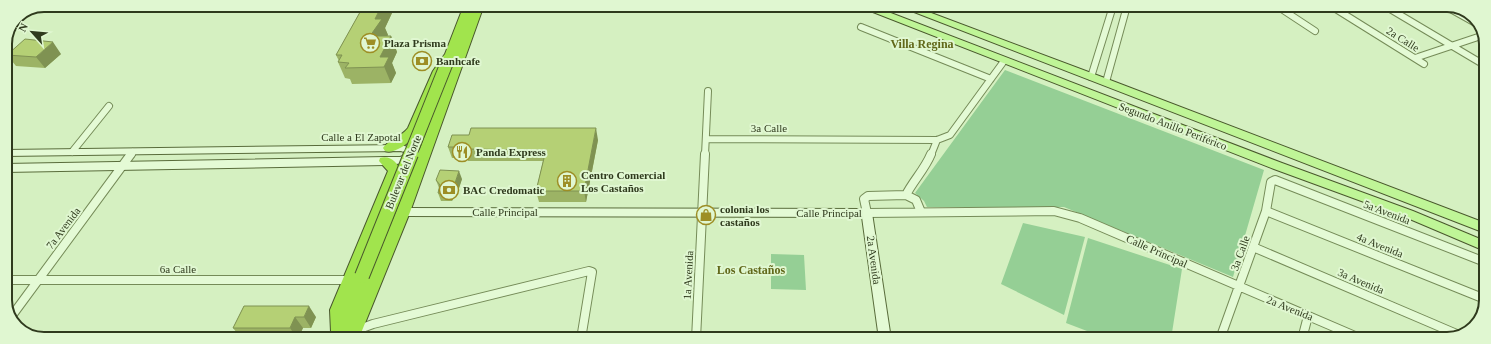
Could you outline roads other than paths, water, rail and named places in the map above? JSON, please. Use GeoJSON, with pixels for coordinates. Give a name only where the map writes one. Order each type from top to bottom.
{"type":"FeatureCollection","features":[{"type":"Feature","properties":{"kind":"highway","name":"Bulevar del Norte"},"geometry":{"type":"LineString","coordinates":[[347,332],[371,290],[403,212],[467,12]]}},
{"type":"Feature","properties":{"kind":"highway","name":"Bulevar del Norte"},"geometry":{"type":"LineString","coordinates":[[346,332],[356,278],[452,61],[476,12]]}},
{"type":"Feature","properties":{"kind":"highway"},"geometry":{"type":"LineString","coordinates":[[371,290],[370,284],[417,160],[453,72],[452,61],[441,63],[413,129],[387,154],[395,171]]}},
{"type":"Feature","properties":{"kind":"highway"},"geometry":{"type":"LineString","coordinates":[[407,136],[411,144],[417,144],[426,140]]}},
{"type":"Feature","properties":{"kind":"highway"},"geometry":{"type":"LineString","coordinates":[[356,278],[395,171],[403,164],[417,160]]}},
{"type":"Feature","properties":{"kind":"main road","name":"Segundo Anillo Periférico"},"geometry":{"type":"LineString","coordinates":[[876,12],[1409,214],[1479,243]]}},
{"type":"Feature","properties":{"kind":"main road","name":"Segundo Anillo Periférico"},"geometry":{"type":"LineString","coordinates":[[916,12],[1106,82],[1479,226]]}},
{"type":"Feature","properties":{"kind":"main road"},"geometry":{"type":"LineString","coordinates":[[1409,214],[1413,212],[1415,208],[1410,199]]}},
{"type":"Feature","properties":{"kind":"main road"},"geometry":{"type":"LineString","coordinates":[[1435,225],[1430,215],[1436,210]]}},
{"type":"Feature","properties":{"kind":"street"},"geometry":{"type":"LineString","coordinates":[[1091,77],[1112,12]]}},
{"type":"Feature","properties":{"kind":"street"},"geometry":{"type":"LineString","coordinates":[[1106,82],[1125,12]]}},
{"type":"Feature","properties":{"kind":"street"},"geometry":{"type":"LineString","coordinates":[[1287,12],[1315,31]]}},
{"type":"Feature","properties":{"kind":"street","name":"2a Calle"},"geometry":{"type":"LineString","coordinates":[[1341,12],[1424,64]]}},
{"type":"Feature","properties":{"kind":"street"},"geometry":{"type":"LineString","coordinates":[[1395,12],[1479,62]]}},
{"type":"Feature","properties":{"kind":"street"},"geometry":{"type":"LineString","coordinates":[[861,28],[991,79]]}},
{"type":"Feature","properties":{"kind":"street"},"geometry":{"type":"LineString","coordinates":[[1415,58],[1478,37]]}},
{"type":"Feature","properties":{"kind":"street"},"geometry":{"type":"LineString","coordinates":[[922,212],[916,200],[906,195],[911,185],[928,162],[941,139],[950,135],[1004,61]]}},
{"type":"Feature","properties":{"kind":"street","name":"1a Avenida"},"geometry":{"type":"LineString","coordinates":[[696,332],[708,91]]}},
{"type":"Feature","properties":{"kind":"street"},"geometry":{"type":"LineString","coordinates":[[72,152],[110,106]]}},
{"type":"Feature","properties":{"kind":"street","name":"3a Calle"},"geometry":{"type":"LineString","coordinates":[[706,139],[941,139]]}},
{"type":"Feature","properties":{"kind":"street","name":"Calle a El Zapotal"},"geometry":{"type":"LineString","coordinates":[[12,153],[133,152],[387,154],[400,160],[417,160]]}},
{"type":"Feature","properties":{"kind":"street","name":"7a Avenida"},"geometry":{"type":"LineString","coordinates":[[14,313],[133,152]]}},
{"type":"Feature","properties":{"kind":"street","name":"Calle a El Zapotal"},"geometry":{"type":"LineString","coordinates":[[12,168],[122,166],[387,154]]}},
{"type":"Feature","properties":{"kind":"street","name":"3a Calle"},"geometry":{"type":"LineString","coordinates":[[1223,332],[1266,211],[1271,182],[1275,180],[1280,182]]}},
{"type":"Feature","properties":{"kind":"street","name":"5a Avenida"},"geometry":{"type":"LineString","coordinates":[[1280,182],[1479,260]]}},
{"type":"Feature","properties":{"kind":"street","name":"2a Avenida"},"geometry":{"type":"LineString","coordinates":[[884,332],[864,200],[868,196],[906,195]]}},
{"type":"Feature","properties":{"kind":"street","name":"Calle Principal"},"geometry":{"type":"LineString","coordinates":[[403,212],[965,213],[1047,211],[1064,213],[1087,221],[1239,287]]}},
{"type":"Feature","properties":{"kind":"street","name":"4a Avenida"},"geometry":{"type":"LineString","coordinates":[[1266,211],[1479,297]]}},
{"type":"Feature","properties":{"kind":"street","name":"3a Avenida"},"geometry":{"type":"LineString","coordinates":[[1254,247],[1452,332]]}},
{"type":"Feature","properties":{"kind":"street"},"geometry":{"type":"LineString","coordinates":[[353,332],[378,323],[590,271],[592,272],[582,332]]}},
{"type":"Feature","properties":{"kind":"street","name":"6a Calle"},"geometry":{"type":"LineString","coordinates":[[12,280],[356,278]]}},
{"type":"Feature","properties":{"kind":"street","name":"2a Avenida"},"geometry":{"type":"LineString","coordinates":[[1239,287],[1346,332]]}},
{"type":"Feature","properties":{"kind":"street"},"geometry":{"type":"LineString","coordinates":[[1304,332],[1308,316]]}},
{"type":"Feature","properties":{"kind":"place","name":"Plaza Prisma"},"geometry":{"type":"Point","coordinates":[370,43]}},
{"type":"Feature","properties":{"kind":"place","name":"Banhcafe"},"geometry":{"type":"Point","coordinates":[422,61]}},
{"type":"Feature","properties":{"kind":"place","name":"Panda Express"},"geometry":{"type":"Point","coordinates":[462,152]}},
{"type":"Feature","properties":{"kind":"place","name":"Centro Comercial Los Castaños"},"geometry":{"type":"Point","coordinates":[567,181]}},
{"type":"Feature","properties":{"kind":"place","name":"BAC Credomatic"},"geometry":{"type":"Point","coordinates":[449,190]}},
{"type":"Feature","properties":{"kind":"place","name":"colonia los castaños"},"geometry":{"type":"Point","coordinates":[706,215]}},
{"type":"Feature","properties":{"kind":"district","name":"Villa Regina"},"geometry":{"type":"Point","coordinates":[922,44]}},
{"type":"Feature","properties":{"kind":"district","name":"Los Castaños"},"geometry":{"type":"Point","coordinates":[751,270]}}]}
